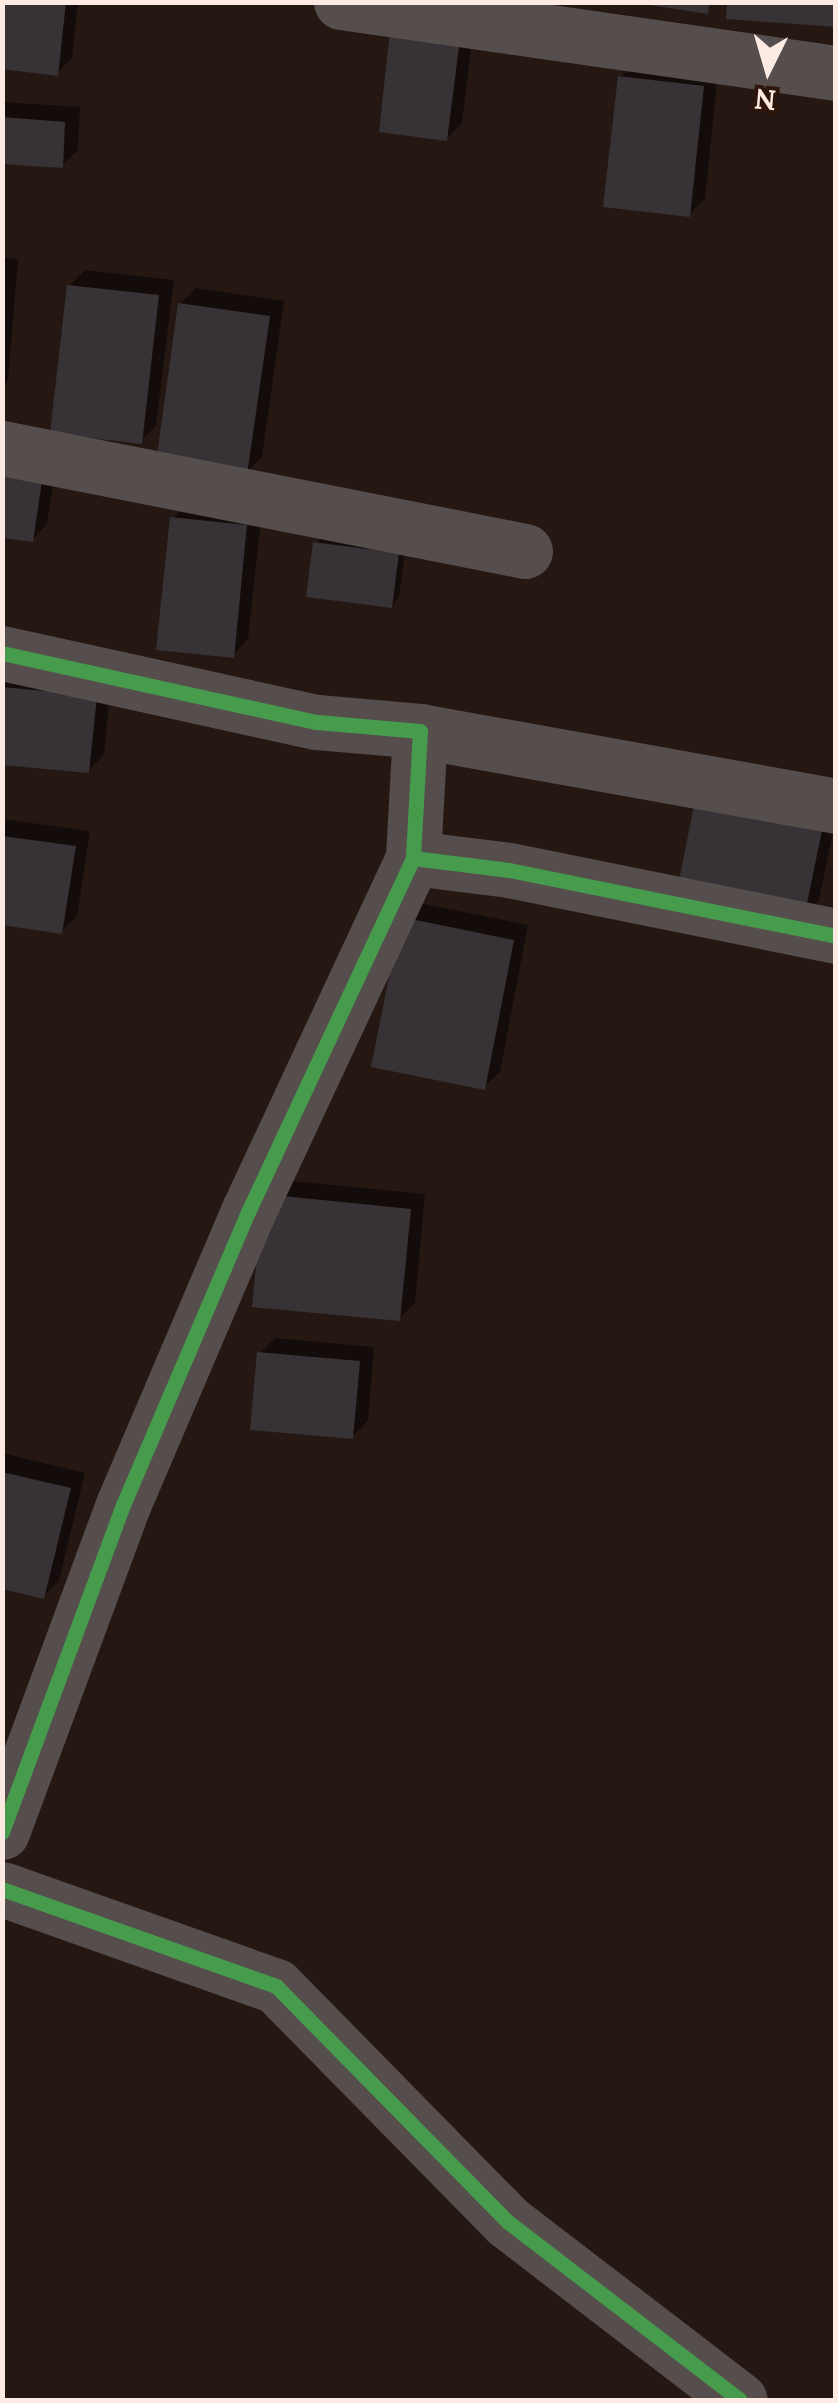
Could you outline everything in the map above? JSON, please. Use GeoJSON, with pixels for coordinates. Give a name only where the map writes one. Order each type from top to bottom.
{"type":"FeatureCollection","features":[{"type":"Feature","properties":{"kind":"street"},"geometry":{"type":"LineString","coordinates":[[341,2],[836,73]]}},
{"type":"Feature","properties":{"kind":"street"},"geometry":{"type":"LineString","coordinates":[[2,448],[526,551]]}},
{"type":"Feature","properties":{"kind":"street"},"geometry":{"type":"LineString","coordinates":[[2,653],[317,722],[420,731],[836,806]]}},
{"type":"Feature","properties":{"kind":"street"},"geometry":{"type":"LineString","coordinates":[[2,1832],[123,1505],[248,1212],[413,858],[420,731]]}},
{"type":"Feature","properties":{"kind":"street"},"geometry":{"type":"LineString","coordinates":[[413,858],[509,870],[836,936]]}},
{"type":"Feature","properties":{"kind":"street"},"geometry":{"type":"LineString","coordinates":[[2,1890],[276,1986],[508,2222],[740,2400]]}},
{"type":"Feature","properties":{"kind":"building"},"geometry":{"type":"Polygon","coordinates":[[[2,2],[66,2],[58,76],[2,69],[2,2]]]}},
{"type":"Feature","properties":{"kind":"building"},"geometry":{"type":"Polygon","coordinates":[[[630,2],[709,2],[708,14],[630,2]]]}},
{"type":"Feature","properties":{"kind":"building"},"geometry":{"type":"Polygon","coordinates":[[[727,2],[836,2],[836,27],[726,19],[727,2]]]}},
{"type":"Feature","properties":{"kind":"building"},"geometry":{"type":"Polygon","coordinates":[[[390,31],[460,39],[447,141],[379,132],[390,31]]]}},
{"type":"Feature","properties":{"kind":"building"},"geometry":{"type":"Polygon","coordinates":[[[618,76],[704,86],[690,217],[603,207],[618,76]]]}},
{"type":"Feature","properties":{"kind":"building"},"geometry":{"type":"Polygon","coordinates":[[[2,117],[65,122],[63,168],[2,164],[2,117]]]}},
{"type":"Feature","properties":{"kind":"building"},"geometry":{"type":"Polygon","coordinates":[[[67,285],[159,295],[142,444],[50,433],[67,285]]]}},
{"type":"Feature","properties":{"kind":"building"},"geometry":{"type":"Polygon","coordinates":[[[178,303],[270,316],[247,475],[156,463],[178,303]]]}},
{"type":"Feature","properties":{"kind":"building"},"geometry":{"type":"Polygon","coordinates":[[[2,461],[44,467],[33,542],[2,538],[2,461]]]}},
{"type":"Feature","properties":{"kind":"building"},"geometry":{"type":"Polygon","coordinates":[[[170,517],[247,525],[234,658],[156,650],[170,517]]]}},
{"type":"Feature","properties":{"kind":"building"},"geometry":{"type":"Polygon","coordinates":[[[313,542],[399,553],[392,608],[306,597],[313,542]]]}},
{"type":"Feature","properties":{"kind":"building"},"geometry":{"type":"Polygon","coordinates":[[[2,687],[97,696],[89,773],[2,765],[2,687]]]}},
{"type":"Feature","properties":{"kind":"building"},"geometry":{"type":"Polygon","coordinates":[[[697,790],[825,816],[804,918],[677,891],[697,790]]]}},
{"type":"Feature","properties":{"kind":"building"},"geometry":{"type":"Polygon","coordinates":[[[2,836],[76,846],[62,934],[2,925],[2,836]]]}},
{"type":"Feature","properties":{"kind":"building"},"geometry":{"type":"Polygon","coordinates":[[[401,917],[514,940],[485,1090],[371,1067],[401,917]]]}},
{"type":"Feature","properties":{"kind":"building"},"geometry":{"type":"Polygon","coordinates":[[[263,1194],[411,1209],[400,1321],[252,1307],[263,1194]]]}},
{"type":"Feature","properties":{"kind":"building"},"geometry":{"type":"Polygon","coordinates":[[[257,1352],[360,1361],[353,1439],[250,1430],[257,1352]]]}},
{"type":"Feature","properties":{"kind":"building"},"geometry":{"type":"Polygon","coordinates":[[[2,1472],[71,1488],[44,1599],[2,1589],[2,1472]]]}},
{"type":"Feature","properties":{"kind":"cycle path"},"geometry":{"type":"LineString","coordinates":[[2,653],[317,722],[420,731],[413,858],[509,870],[836,936]]}},
{"type":"Feature","properties":{"kind":"cycle path"},"geometry":{"type":"LineString","coordinates":[[2,1832],[123,1505],[248,1212],[413,858]]}},
{"type":"Feature","properties":{"kind":"cycle path"},"geometry":{"type":"LineString","coordinates":[[2,1889],[276,1986],[508,2222],[740,2400]]}}]}
